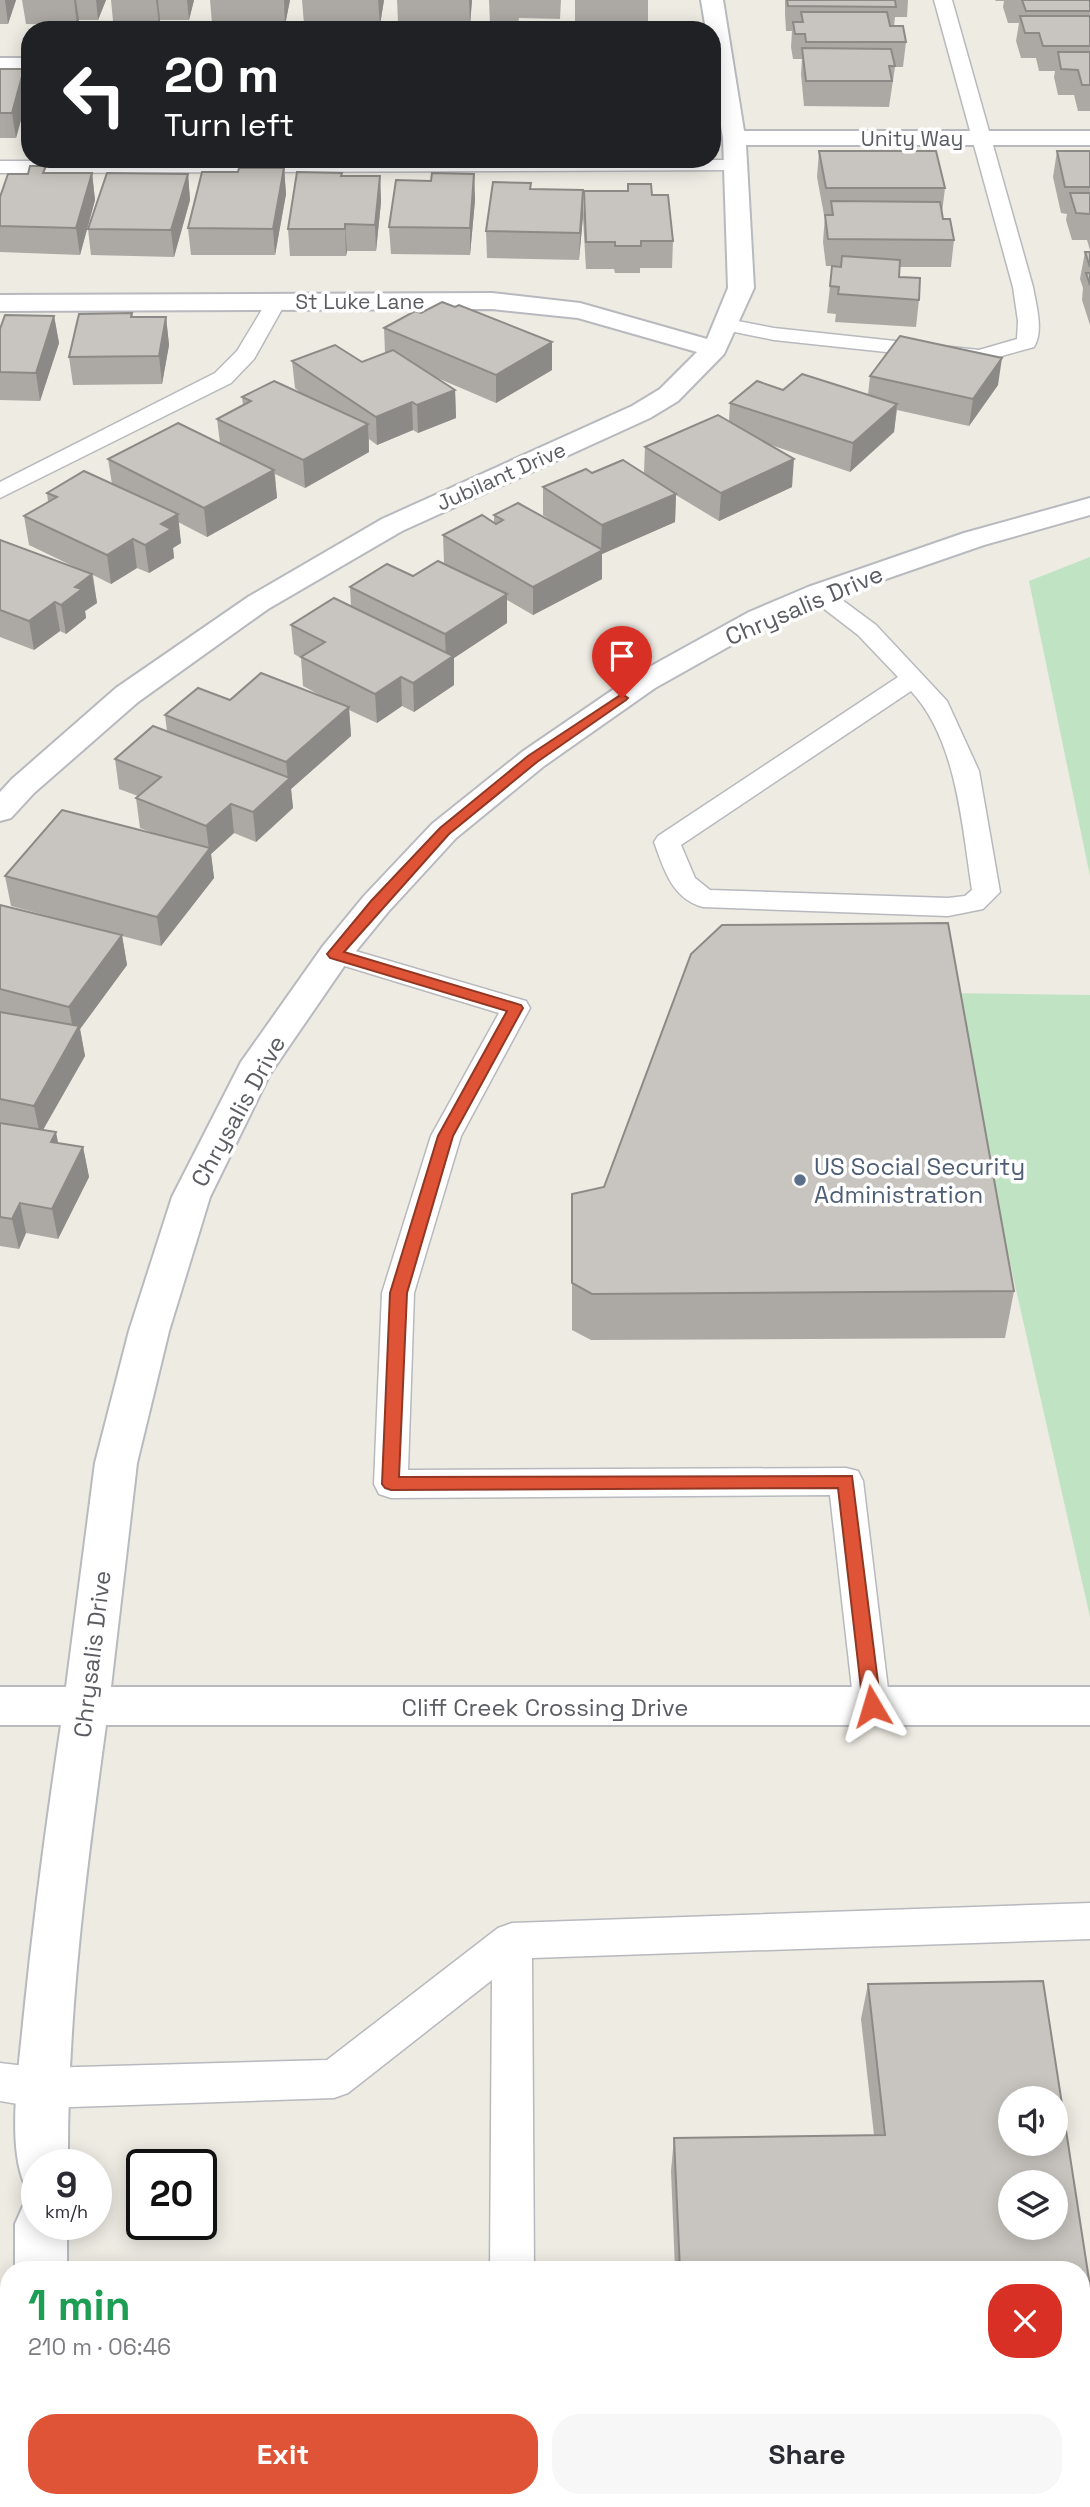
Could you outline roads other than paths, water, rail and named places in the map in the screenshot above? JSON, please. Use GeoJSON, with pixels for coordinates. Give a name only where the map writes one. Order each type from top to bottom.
{"type":"FeatureCollection","features":[{"type":"Feature","properties":{"kind":"street","name":"Jubilant Drive"},"geometry":{"type":"LineString","coordinates":[[712,0],[714,21]]}},
{"type":"Feature","properties":{"kind":"street"},"geometry":{"type":"LineString","coordinates":[[0,65],[21,65]]}},
{"type":"Feature","properties":{"kind":"street","name":"Jubilant Drive"},"geometry":{"type":"LineString","coordinates":[[0,811],[23,786],[127,695],[258,603],[392,525],[640,412],[668,395],[721,337],[741,288],[734,138],[721,81]]}},
{"type":"Feature","properties":{"kind":"street","name":"Unity Way"},"geometry":{"type":"LineString","coordinates":[[734,138],[1090,138]]}},
{"type":"Feature","properties":{"kind":"street","name":"St Luke Lane"},"geometry":{"type":"LineString","coordinates":[[0,303],[492,301],[537,304],[721,337]]}},
{"type":"Feature","properties":{"kind":"street","name":"Chrysalis Drive"},"geometry":{"type":"LineString","coordinates":[[38,2149],[21,2085],[61,1889],[116,1463],[149,1331],[191,1197],[254,1071],[335,954],[376,904],[444,831],[533,759],[644,682],[759,618],[818,593],[974,538],[1090,506]]}},
{"type":"Feature","properties":{"kind":"street","name":"Cliff Creek Crossing Drive"},"geometry":{"type":"LineString","coordinates":[[0,1706],[872,1706],[1089,1713]]}},
{"type":"Feature","properties":{"kind":"street"},"geometry":{"type":"LineString","coordinates":[[41,2240],[41,2261]]}},
{"type":"Feature","properties":{"kind":"lane"},"geometry":{"type":"LineString","coordinates":[[721,337],[774,334],[980,356],[1027,343],[1028,321],[1023,287],[943,0]]}},
{"type":"Feature","properties":{"kind":"lane"},"geometry":{"type":"LineString","coordinates":[[721,166],[735,166]]}},
{"type":"Feature","properties":{"kind":"lane"},"geometry":{"type":"LineString","coordinates":[[0,167],[21,167]]}},
{"type":"Feature","properties":{"kind":"lane"},"geometry":{"type":"LineString","coordinates":[[0,491],[223,378],[246,354],[276,302]]}},
{"type":"Feature","properties":{"kind":"lane"},"geometry":{"type":"LineString","coordinates":[[818,593],[867,630],[934,701],[966,771],[986,892],[973,903],[934,906],[703,898],[683,882],[667,842],[912,679]]}},
{"type":"Feature","properties":{"kind":"lane"},"geometry":{"type":"LineString","coordinates":[[335,954],[516,1008],[446,1136],[398,1293],[391,1484],[846,1481],[872,1706]]}},
{"type":"Feature","properties":{"kind":"lane"},"geometry":{"type":"LineString","coordinates":[[21,2085],[334,2079],[512,1941],[1090,1921]]}},
{"type":"Feature","properties":{"kind":"lane"},"geometry":{"type":"LineString","coordinates":[[512,1941],[512,2261]]}},
{"type":"Feature","properties":{"kind":"place","name":"US Social Security Administration"},"geometry":{"type":"Point","coordinates":[800,1180]}}]}
